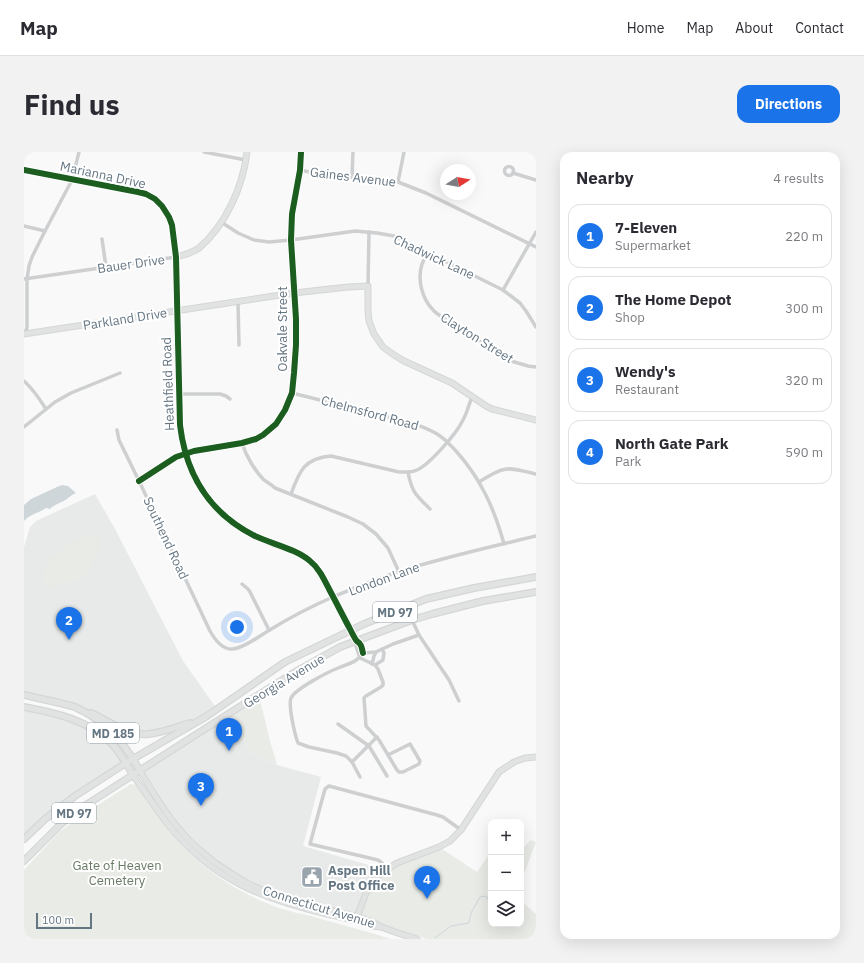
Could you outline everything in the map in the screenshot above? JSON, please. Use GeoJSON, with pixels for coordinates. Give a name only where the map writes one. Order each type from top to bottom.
{"type":"FeatureCollection","features":[{"type":"Feature","properties":{"kind":"main road","name":"Georgia Avenue"},"geometry":{"type":"LineString","coordinates":[[24,839],[45,819],[75,796],[126,763],[200,720],[286,662],[350,630],[426,600],[474,588],[536,577]]}},
{"type":"Feature","properties":{"kind":"main road","name":"Georgia Avenue"},"geometry":{"type":"LineString","coordinates":[[24,861],[75,812],[247,702],[297,671],[340,647],[432,614],[483,601],[536,592]]}},
{"type":"Feature","properties":{"kind":"main road","name":"Connecticut Avenue"},"geometry":{"type":"LineString","coordinates":[[24,695],[74,707],[95,719],[114,735],[124,746],[140,771]]}},
{"type":"Feature","properties":{"kind":"main road","name":"Connecticut Avenue"},"geometry":{"type":"LineString","coordinates":[[24,707],[73,719],[89,726],[100,733],[113,745],[133,775]]}},
{"type":"Feature","properties":{"kind":"main road"},"geometry":{"type":"LineString","coordinates":[[74,707],[87,711],[127,731],[137,734],[159,732],[200,720]]}},
{"type":"Feature","properties":{"kind":"street"},"geometry":{"type":"LineString","coordinates":[[24,335],[27,328],[28,317],[26,279],[29,266],[45,231],[72,180],[79,152]]}},
{"type":"Feature","properties":{"kind":"street"},"geometry":{"type":"LineString","coordinates":[[204,152],[246,160]]}},
{"type":"Feature","properties":{"kind":"street","name":"Bauer Drive"},"geometry":{"type":"LineString","coordinates":[[26,279],[176,257],[199,248],[212,235],[236,195],[247,152]]}},
{"type":"Feature","properties":{"kind":"street","name":"Oakvale Street"},"geometry":{"type":"LineString","coordinates":[[139,481],[176,457],[194,451],[242,443],[256,438],[276,424],[285,410],[292,393],[296,346],[296,319],[291,240],[292,214],[300,170],[301,152]]}},
{"type":"Feature","properties":{"kind":"street"},"geometry":{"type":"LineString","coordinates":[[352,177],[353,152]]}},
{"type":"Feature","properties":{"kind":"street"},"geometry":{"type":"LineString","coordinates":[[398,182],[404,152]]}},
{"type":"Feature","properties":{"kind":"street","name":"Marianna Drive"},"geometry":{"type":"LineString","coordinates":[[24,170],[138,192],[155,199],[162,206],[172,225],[176,257],[178,311]]}},
{"type":"Feature","properties":{"kind":"street","name":"Gaines Avenue"},"geometry":{"type":"LineString","coordinates":[[300,170],[334,177],[373,178],[398,182],[426,193],[536,247]]}},
{"type":"Feature","properties":{"kind":"street"},"geometry":{"type":"LineString","coordinates":[[513,173],[536,180]]}},
{"type":"Feature","properties":{"kind":"street","name":"Chadwick Lane"},"geometry":{"type":"LineString","coordinates":[[221,222],[238,233],[254,240],[269,242],[355,231],[394,236],[503,290],[520,303],[536,328]]}},
{"type":"Feature","properties":{"kind":"street"},"geometry":{"type":"LineString","coordinates":[[24,226],[45,231]]}},
{"type":"Feature","properties":{"kind":"street"},"geometry":{"type":"LineString","coordinates":[[369,232],[369,321],[374,334],[383,347],[404,361],[452,383],[492,409],[536,420]]}},
{"type":"Feature","properties":{"kind":"street"},"geometry":{"type":"LineString","coordinates":[[503,290],[536,232]]}},
{"type":"Feature","properties":{"kind":"street"},"geometry":{"type":"LineString","coordinates":[[102,239],[106,267]]}},
{"type":"Feature","properties":{"kind":"street","name":"Clayton Street"},"geometry":{"type":"LineString","coordinates":[[427,252],[422,263],[420,283],[423,294],[434,311],[444,319],[511,361],[536,367]]}},
{"type":"Feature","properties":{"kind":"street","name":"Parkland Drive"},"geometry":{"type":"LineString","coordinates":[[24,335],[294,293],[368,286]]}},
{"type":"Feature","properties":{"kind":"street"},"geometry":{"type":"LineString","coordinates":[[238,302],[239,345]]}},
{"type":"Feature","properties":{"kind":"street","name":"Heathfield Road"},"geometry":{"type":"LineString","coordinates":[[178,311],[180,425],[182,442],[192,474],[211,503],[235,525],[255,536],[303,556],[319,570],[357,641]]}},
{"type":"Feature","properties":{"kind":"street"},"geometry":{"type":"LineString","coordinates":[[24,427],[54,402],[71,393],[120,373]]}},
{"type":"Feature","properties":{"kind":"street"},"geometry":{"type":"LineString","coordinates":[[24,381],[37,395],[46,409]]}},
{"type":"Feature","properties":{"kind":"street","name":"Chelmsford Road"},"geometry":{"type":"LineString","coordinates":[[292,393],[412,423],[429,429],[441,437],[448,442],[465,461],[479,482],[498,523],[504,544]]}},
{"type":"Feature","properties":{"kind":"street"},"geometry":{"type":"LineString","coordinates":[[179,394],[220,394],[230,399]]}},
{"type":"Feature","properties":{"kind":"street"},"geometry":{"type":"LineString","coordinates":[[291,494],[300,472],[309,463],[321,457],[331,456],[399,472],[416,470],[426,465],[448,442],[463,421],[472,397]]}},
{"type":"Feature","properties":{"kind":"street","name":"Southend Road"},"geometry":{"type":"LineString","coordinates":[[117,430],[119,440],[210,631],[213,637],[220,644]]}},
{"type":"Feature","properties":{"kind":"street"},"geometry":{"type":"LineString","coordinates":[[242,443],[250,460],[265,481],[275,488],[348,516],[363,524],[376,534],[388,548],[400,572]]}},
{"type":"Feature","properties":{"kind":"street"},"geometry":{"type":"LineString","coordinates":[[479,482],[506,468],[536,474]]}},
{"type":"Feature","properties":{"kind":"street"},"geometry":{"type":"LineString","coordinates":[[408,472],[413,491],[430,509]]}},
{"type":"Feature","properties":{"kind":"street","name":"London Lane"},"geometry":{"type":"LineString","coordinates":[[220,644],[225,648],[232,649],[240,647],[269,630],[334,597],[367,583],[440,560],[536,536]]}},
{"type":"Feature","properties":{"kind":"street"},"geometry":{"type":"LineString","coordinates":[[242,584],[250,592],[269,630]]}},
{"type":"Feature","properties":{"kind":"street"},"geometry":{"type":"LineString","coordinates":[[412,620],[419,635],[445,673],[459,701]]}},
{"type":"Feature","properties":{"kind":"street"},"geometry":{"type":"LineString","coordinates":[[360,777],[352,762],[346,756],[298,744],[292,718],[290,700],[293,695],[312,681],[356,661],[364,653],[376,652],[419,635]]}},
{"type":"Feature","properties":{"kind":"street"},"geometry":{"type":"LineString","coordinates":[[357,641],[364,653]]}},
{"type":"Feature","properties":{"kind":"street"},"geometry":{"type":"LineString","coordinates":[[357,641],[356,646],[360,658],[378,668],[383,682],[383,685],[364,698],[366,726],[377,737],[394,765],[399,772],[403,772],[419,764],[420,761],[410,744],[388,755]]}},
{"type":"Feature","properties":{"kind":"street"},"geometry":{"type":"LineString","coordinates":[[374,665],[382,662],[383,660],[384,653],[382,649]]}},
{"type":"Feature","properties":{"kind":"street"},"geometry":{"type":"LineString","coordinates":[[374,665],[374,656],[376,652]]}},
{"type":"Feature","properties":{"kind":"street"},"geometry":{"type":"LineString","coordinates":[[338,724],[369,746],[387,776]]}},
{"type":"Feature","properties":{"kind":"street"},"geometry":{"type":"LineString","coordinates":[[352,762],[377,737]]}},
{"type":"Feature","properties":{"kind":"street"},"geometry":{"type":"LineString","coordinates":[[357,919],[366,893],[376,878],[386,870],[402,861],[442,846],[461,830],[499,772],[514,762],[536,756]]}},
{"type":"Feature","properties":{"kind":"street","name":"Connecticut Avenue"},"geometry":{"type":"LineString","coordinates":[[140,771],[163,807],[187,838],[199,850],[222,868],[247,883],[280,897],[357,919],[376,927],[382,927],[416,939]]}},
{"type":"Feature","properties":{"kind":"street","name":"Connecticut Avenue"},"geometry":{"type":"LineString","coordinates":[[133,775],[177,835],[200,858],[214,869],[244,887],[278,901],[357,919]]}},
{"type":"Feature","properties":{"kind":"street"},"geometry":{"type":"LineString","coordinates":[[386,870],[382,863],[378,860],[310,844],[325,789],[327,787],[329,786],[437,815],[443,817],[461,830]]}},
{"type":"Feature","properties":{"kind":"shaded area"},"geometry":{"type":"Polygon","coordinates":[[[62,485],[68,486],[76,493],[50,509],[46,508],[24,521],[24,505],[31,499],[62,485]]]}},
{"type":"Feature","properties":{"kind":"shaded area"},"geometry":{"type":"Polygon","coordinates":[[[95,494],[115,529],[183,661],[217,709],[200,720],[159,732],[137,734],[87,711],[24,695],[24,547],[30,527],[36,521],[95,494]]]}},
{"type":"Feature","properties":{"kind":"shaded area"},"geometry":{"type":"Polygon","coordinates":[[[24,707],[58,715],[100,733],[126,763],[75,796],[24,839],[24,707]]]}},
{"type":"Feature","properties":{"kind":"shaded area"},"geometry":{"type":"Polygon","coordinates":[[[226,715],[251,752],[277,765],[321,777],[303,846],[386,870],[358,917],[305,904],[241,880],[187,838],[140,771],[226,715]]]}},
{"type":"Feature","properties":{"kind":"green space"},"geometry":{"type":"Polygon","coordinates":[[[87,535],[101,540],[94,560],[86,573],[80,579],[46,588],[44,584],[44,574],[48,560],[64,547],[87,535]]]}},
{"type":"Feature","properties":{"kind":"green space"},"geometry":{"type":"Polygon","coordinates":[[[259,695],[277,765],[251,752],[226,715],[259,695]]]}},
{"type":"Feature","properties":{"kind":"green space","name":"Gate of Heaven Cemetery"},"geometry":{"type":"Polygon","coordinates":[[[131,784],[136,785],[180,844],[202,864],[226,882],[265,903],[279,908],[390,939],[24,939],[24,870],[59,832],[131,784]]]}},
{"type":"Feature","properties":{"kind":"green space"},"geometry":{"type":"Polygon","coordinates":[[[531,840],[536,842],[524,874],[524,855],[524,847],[531,840]]]}},
{"type":"Feature","properties":{"kind":"green space"},"geometry":{"type":"Polygon","coordinates":[[[439,847],[477,872],[488,856],[488,927],[524,927],[524,904],[536,914],[536,928],[532,939],[427,939],[358,917],[366,893],[386,870],[439,847]]]}},
{"type":"Feature","properties":{"kind":"waterway"},"geometry":{"type":"LineString","coordinates":[[435,938],[451,926],[469,923],[471,913],[480,897],[486,896],[488,899]]}},
{"type":"Feature","properties":{"kind":"cycle path"},"geometry":{"type":"LineString","coordinates":[[139,481],[176,457],[194,451],[242,443],[256,439],[276,424],[285,410],[292,393],[296,345],[296,319],[291,240],[292,214],[300,170],[301,152]]}},
{"type":"Feature","properties":{"kind":"cycle path"},"geometry":{"type":"LineString","coordinates":[[24,170],[146,194],[155,199],[162,206],[172,225],[176,257],[180,425],[183,443],[194,476],[202,491],[213,504],[239,527],[255,536],[298,553],[319,570],[356,641],[361,645],[363,653]]}},
{"type":"Feature","properties":{"kind":"place","name":"The Home Depot"},"geometry":{"type":"Point","coordinates":[69,640]}},
{"type":"Feature","properties":{"kind":"place","name":"7-Eleven"},"geometry":{"type":"Point","coordinates":[229,751]}},
{"type":"Feature","properties":{"kind":"place","name":"Wendy's"},"geometry":{"type":"Point","coordinates":[201,806]}},
{"type":"Feature","properties":{"kind":"place","name":"Aspen Hill Post Office"},"geometry":{"type":"Point","coordinates":[312,877]}},
{"type":"Feature","properties":{"kind":"place","name":"North Gate Park"},"geometry":{"type":"Point","coordinates":[427,899]}}]}
